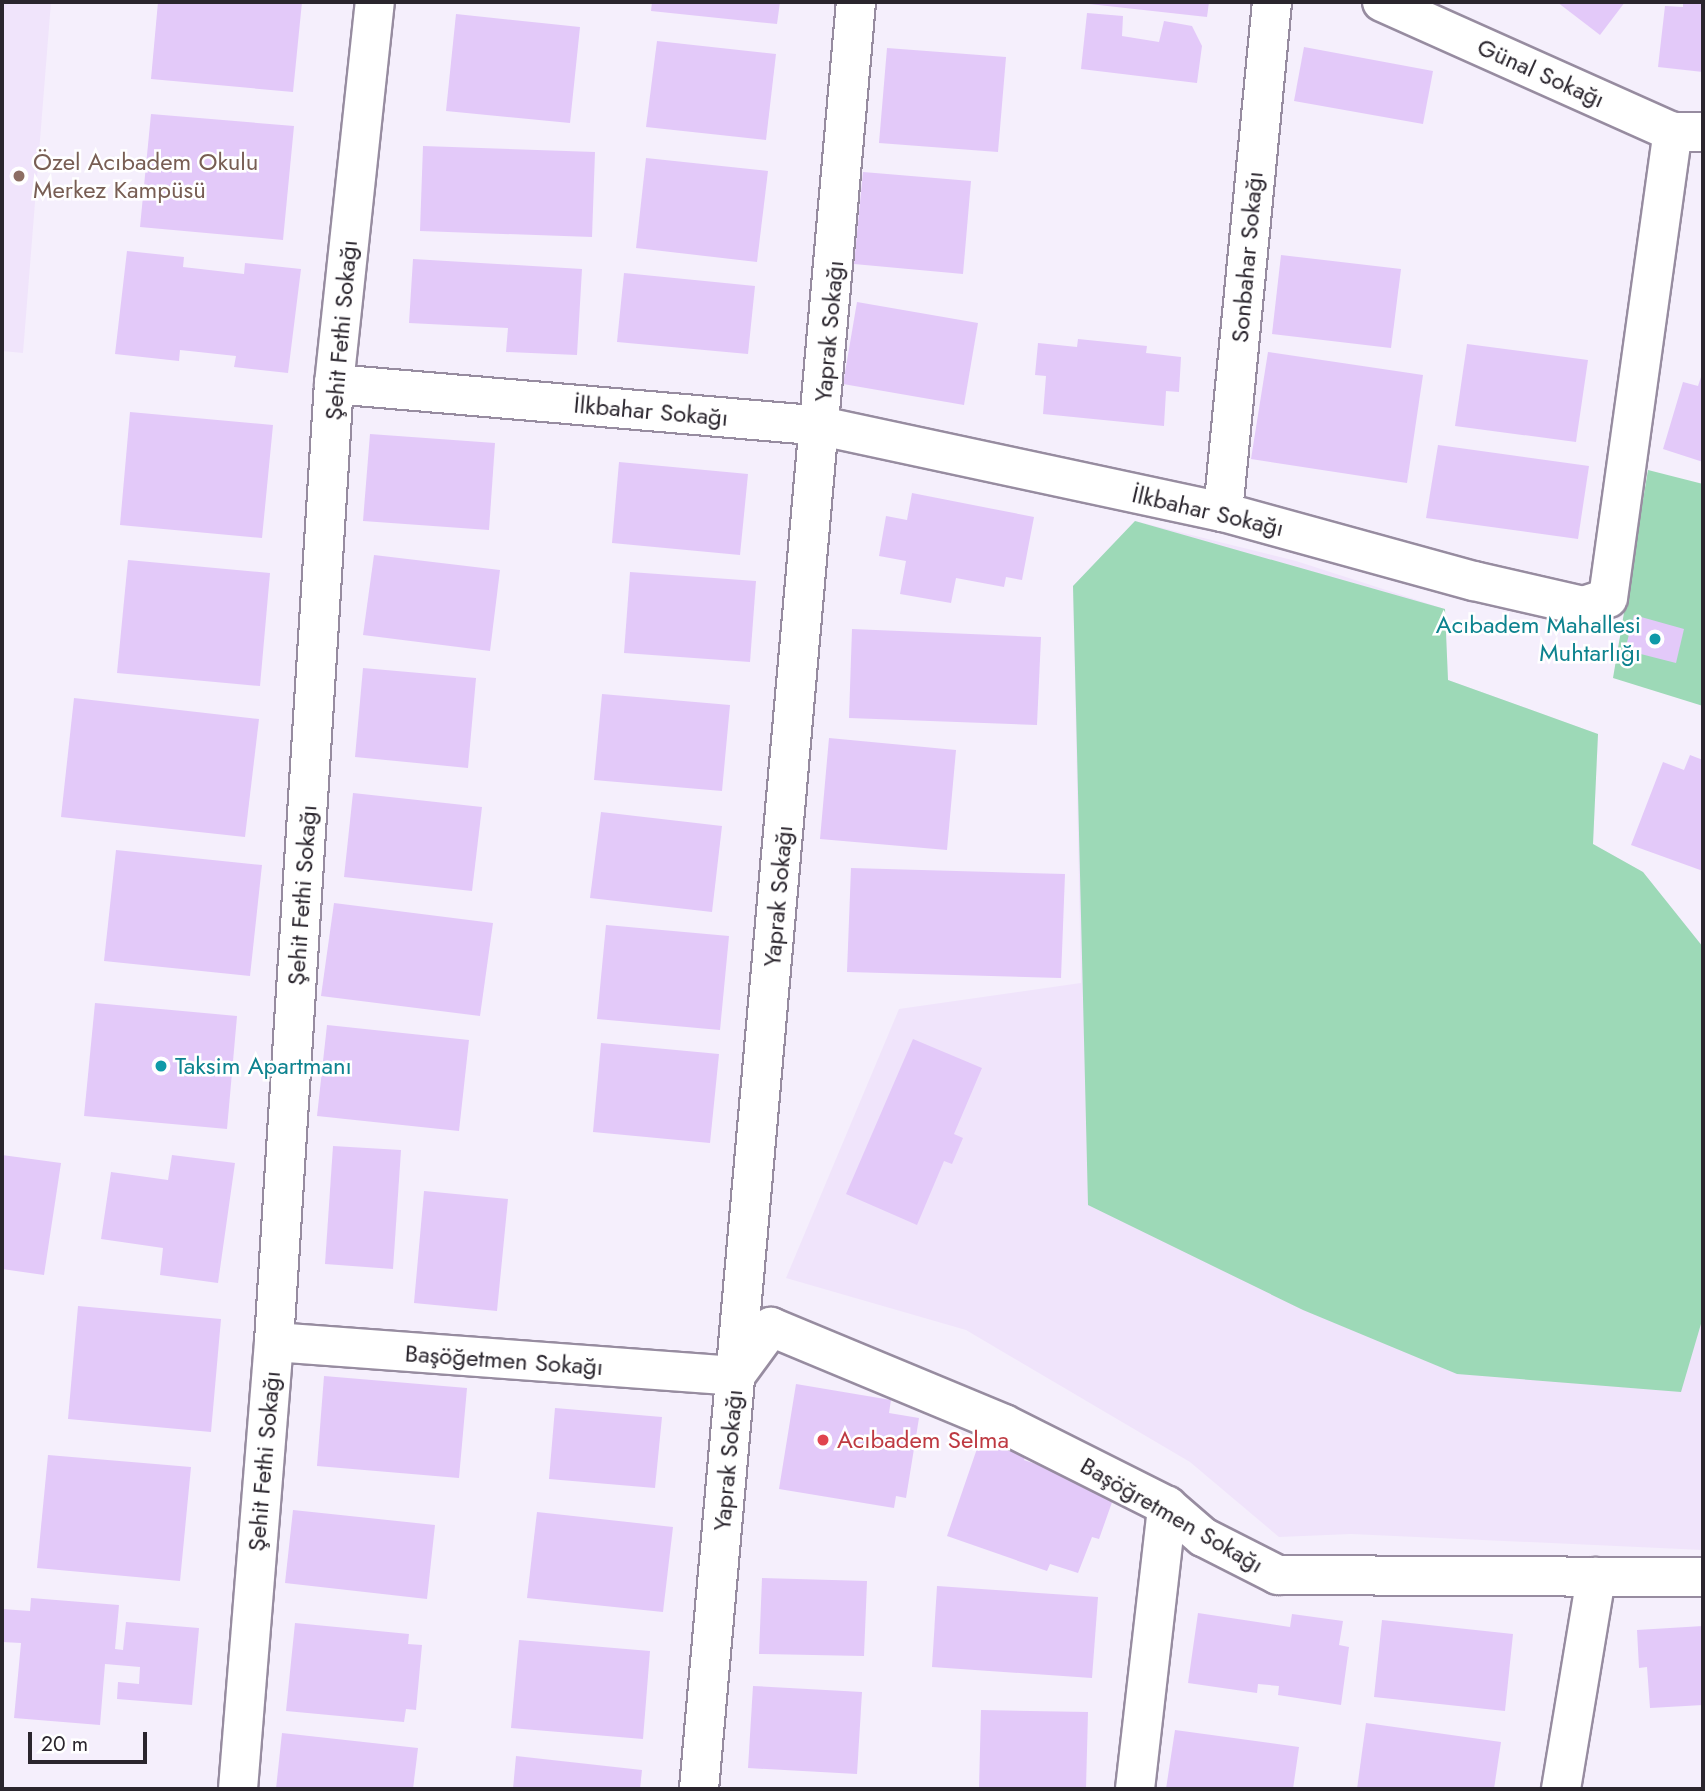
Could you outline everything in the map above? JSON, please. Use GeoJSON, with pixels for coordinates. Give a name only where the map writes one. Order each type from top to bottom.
{"type":"FeatureCollection","features":[{"type":"Feature","properties":{"kind":"street","name":"Şehit Fethi Sokağı"},"geometry":{"type":"LineString","coordinates":[[237,1789],[274,1342],[334,384],[375,2]]}},
{"type":"Feature","properties":{"kind":"street","name":"Yaprak Sokağı"},"geometry":{"type":"LineString","coordinates":[[699,1789],[821,426],[856,2]]}},
{"type":"Feature","properties":{"kind":"street","name":"Sonbahar Sokağı"},"geometry":{"type":"LineString","coordinates":[[1223,512],[1272,2]]}},
{"type":"Feature","properties":{"kind":"street","name":"Günal Sokağı"},"geometry":{"type":"LineString","coordinates":[[1382,2],[1688,132]]}},
{"type":"Feature","properties":{"kind":"street","name":"İlkbahar Sokağı"},"geometry":{"type":"LineString","coordinates":[[334,384],[821,426],[1223,512],[1488,584],[1583,606],[1608,598],[1688,132]]}},
{"type":"Feature","properties":{"kind":"street","name":"Başöğretmen Sokağı"},"geometry":{"type":"LineString","coordinates":[[735,1376],[771,1327],[1003,1424],[1167,1506],[1203,1537],[1278,1575],[1703,1577]]}},
{"type":"Feature","properties":{"kind":"street","name":"Başöğetmen Sokağı"},"geometry":{"type":"LineString","coordinates":[[274,1342],[735,1376]]}},
{"type":"Feature","properties":{"kind":"street"},"geometry":{"type":"LineString","coordinates":[[1135,1789],[1167,1506]]}},
{"type":"Feature","properties":{"kind":"street"},"geometry":{"type":"LineString","coordinates":[[1562,1789],[1596,1577]]}},
{"type":"Feature","properties":{"kind":"shaded area","name":"Özel Acıbadem Okulu Merkez Kampüsü"},"geometry":{"type":"Polygon","coordinates":[[[2,2],[51,2],[23,353],[2,351],[2,2]]]}},
{"type":"Feature","properties":{"kind":"shaded area"},"geometry":{"type":"Polygon","coordinates":[[[1135,521],[1296,561],[1445,609],[1448,680],[1598,734],[1593,844],[1643,872],[1703,947],[1703,1550],[1351,1534],[1279,1537],[1190,1462],[966,1330],[786,1278],[899,1009],[1081,983],[1073,586],[1135,521]]]}},
{"type":"Feature","properties":{"kind":"green space"},"geometry":{"type":"Polygon","coordinates":[[[1648,470],[1703,484],[1703,706],[1613,678],[1648,470]]]}},
{"type":"Feature","properties":{"kind":"green space"},"geometry":{"type":"Polygon","coordinates":[[[1135,521],[1445,609],[1448,680],[1598,734],[1593,844],[1643,872],[1703,947],[1703,1317],[1681,1392],[1457,1374],[1303,1310],[1088,1205],[1073,586],[1135,521]]]}},
{"type":"Feature","properties":{"kind":"building"},"geometry":{"type":"Polygon","coordinates":[[[158,2],[302,2],[293,92],[151,79],[158,2]]]}},
{"type":"Feature","properties":{"kind":"building"},"geometry":{"type":"Polygon","coordinates":[[[652,2],[780,2],[777,24],[651,11],[652,2]]]}},
{"type":"Feature","properties":{"kind":"building"},"geometry":{"type":"Polygon","coordinates":[[[1071,2],[1209,2],[1207,17],[1071,2]]]}},
{"type":"Feature","properties":{"kind":"building"},"geometry":{"type":"Polygon","coordinates":[[[1557,2],[1625,2],[1600,35],[1557,2]]]}},
{"type":"Feature","properties":{"kind":"building"},"geometry":{"type":"Polygon","coordinates":[[[1683,2],[1703,2],[1703,72],[1658,67],[1665,6],[1683,7],[1683,2]]]}},
{"type":"Feature","properties":{"kind":"building"},"geometry":{"type":"Polygon","coordinates":[[[1087,13],[1123,16],[1122,36],[1159,42],[1164,21],[1192,26],[1202,46],[1197,83],[1081,69],[1087,13]]]}},
{"type":"Feature","properties":{"kind":"building"},"geometry":{"type":"Polygon","coordinates":[[[456,14],[580,27],[570,123],[446,111],[456,14]]]}},
{"type":"Feature","properties":{"kind":"building"},"geometry":{"type":"Polygon","coordinates":[[[657,41],[776,54],[766,140],[646,127],[657,41]]]}},
{"type":"Feature","properties":{"kind":"building"},"geometry":{"type":"Polygon","coordinates":[[[1304,47],[1433,71],[1423,124],[1294,101],[1304,47]]]}},
{"type":"Feature","properties":{"kind":"building"},"geometry":{"type":"Polygon","coordinates":[[[887,48],[1006,57],[998,152],[879,143],[887,48]]]}},
{"type":"Feature","properties":{"kind":"building"},"geometry":{"type":"Polygon","coordinates":[[[151,114],[294,126],[283,240],[140,227],[151,114]]]}},
{"type":"Feature","properties":{"kind":"building"},"geometry":{"type":"Polygon","coordinates":[[[423,146],[595,152],[592,237],[420,231],[423,146]]]}},
{"type":"Feature","properties":{"kind":"building"},"geometry":{"type":"Polygon","coordinates":[[[646,158],[768,171],[757,262],[636,248],[646,158]]]}},
{"type":"Feature","properties":{"kind":"building"},"geometry":{"type":"Polygon","coordinates":[[[863,172],[971,181],[963,274],[854,264],[863,172]]]}},
{"type":"Feature","properties":{"kind":"building"},"geometry":{"type":"Polygon","coordinates":[[[127,251],[184,257],[183,267],[244,274],[245,263],[301,269],[288,373],[234,367],[236,356],[180,350],[179,361],[115,354],[127,251]]]}},
{"type":"Feature","properties":{"kind":"building"},"geometry":{"type":"Polygon","coordinates":[[[1281,255],[1401,269],[1391,348],[1272,334],[1281,255]]]}},
{"type":"Feature","properties":{"kind":"building"},"geometry":{"type":"Polygon","coordinates":[[[413,259],[582,269],[577,355],[506,352],[508,328],[409,323],[413,259]]]}},
{"type":"Feature","properties":{"kind":"building"},"geometry":{"type":"Polygon","coordinates":[[[624,273],[755,286],[748,354],[617,342],[624,273]]]}},
{"type":"Feature","properties":{"kind":"building"},"geometry":{"type":"Polygon","coordinates":[[[857,302],[978,323],[964,405],[843,384],[857,302]]]}},
{"type":"Feature","properties":{"kind":"building"},"geometry":{"type":"Polygon","coordinates":[[[1078,339],[1147,346],[1146,353],[1181,357],[1179,392],[1166,391],[1164,426],[1043,414],[1046,376],[1035,375],[1038,343],[1077,347],[1078,339]]]}},
{"type":"Feature","properties":{"kind":"building"},"geometry":{"type":"Polygon","coordinates":[[[1467,344],[1588,360],[1576,442],[1455,426],[1467,344]]]}},
{"type":"Feature","properties":{"kind":"building"},"geometry":{"type":"Polygon","coordinates":[[[1268,352],[1423,375],[1407,483],[1251,459],[1268,352]]]}},
{"type":"Feature","properties":{"kind":"building"},"geometry":{"type":"Polygon","coordinates":[[[1703,371],[1703,462],[1663,449],[1683,382],[1698,386],[1703,371]]]}},
{"type":"Feature","properties":{"kind":"building"},"geometry":{"type":"Polygon","coordinates":[[[130,412],[273,425],[262,538],[120,525],[130,412]]]}},
{"type":"Feature","properties":{"kind":"building"},"geometry":{"type":"Polygon","coordinates":[[[370,434],[495,443],[489,530],[363,521],[370,434]]]}},
{"type":"Feature","properties":{"kind":"building"},"geometry":{"type":"Polygon","coordinates":[[[1438,445],[1589,466],[1578,539],[1426,518],[1438,445]]]}},
{"type":"Feature","properties":{"kind":"building"},"geometry":{"type":"Polygon","coordinates":[[[619,462],[748,474],[740,555],[612,543],[619,462]]]}},
{"type":"Feature","properties":{"kind":"building"},"geometry":{"type":"Polygon","coordinates":[[[912,493],[1034,517],[1022,580],[1006,577],[1004,587],[956,578],[951,603],[900,594],[906,561],[879,556],[886,516],[907,520],[912,493]]]}},
{"type":"Feature","properties":{"kind":"building"},"geometry":{"type":"Polygon","coordinates":[[[374,555],[500,570],[490,651],[363,635],[374,555]]]}},
{"type":"Feature","properties":{"kind":"building"},"geometry":{"type":"Polygon","coordinates":[[[128,560],[270,573],[260,686],[117,673],[128,560]]]}},
{"type":"Feature","properties":{"kind":"building"},"geometry":{"type":"Polygon","coordinates":[[[630,572],[756,581],[750,662],[624,653],[630,572]]]}},
{"type":"Feature","properties":{"kind":"building","name":"Acıbadem Mahallesi Muhtarlığı"},"geometry":{"type":"Polygon","coordinates":[[[1634,615],[1684,629],[1676,663],[1625,650],[1634,615]]]}},
{"type":"Feature","properties":{"kind":"building"},"geometry":{"type":"Polygon","coordinates":[[[852,629],[1041,637],[1037,725],[849,718],[852,629]]]}},
{"type":"Feature","properties":{"kind":"building"},"geometry":{"type":"Polygon","coordinates":[[[363,668],[476,678],[468,768],[355,757],[363,668]]]}},
{"type":"Feature","properties":{"kind":"building"},"geometry":{"type":"Polygon","coordinates":[[[602,694],[730,705],[722,791],[594,780],[602,694]]]}},
{"type":"Feature","properties":{"kind":"building"},"geometry":{"type":"Polygon","coordinates":[[[74,698],[259,719],[245,837],[61,817],[74,698]]]}},
{"type":"Feature","properties":{"kind":"building"},"geometry":{"type":"Polygon","coordinates":[[[829,738],[956,750],[947,850],[820,839],[829,738]]]}},
{"type":"Feature","properties":{"kind":"building"},"geometry":{"type":"Polygon","coordinates":[[[1690,755],[1703,760],[1703,871],[1631,845],[1663,762],[1684,770],[1690,755]]]}},
{"type":"Feature","properties":{"kind":"building"},"geometry":{"type":"Polygon","coordinates":[[[353,793],[482,807],[472,891],[344,877],[353,793]]]}},
{"type":"Feature","properties":{"kind":"building"},"geometry":{"type":"Polygon","coordinates":[[[601,812],[722,826],[712,912],[590,898],[601,812]]]}},
{"type":"Feature","properties":{"kind":"building"},"geometry":{"type":"Polygon","coordinates":[[[116,850],[262,865],[250,976],[104,961],[116,850]]]}},
{"type":"Feature","properties":{"kind":"building"},"geometry":{"type":"Polygon","coordinates":[[[851,868],[1065,874],[1061,978],[847,972],[851,868]]]}},
{"type":"Feature","properties":{"kind":"building"},"geometry":{"type":"Polygon","coordinates":[[[334,903],[493,923],[480,1016],[321,996],[334,903]]]}},
{"type":"Feature","properties":{"kind":"building"},"geometry":{"type":"Polygon","coordinates":[[[606,925],[729,936],[720,1030],[597,1019],[606,925]]]}},
{"type":"Feature","properties":{"kind":"building","name":"Taksim Apartmanı"},"geometry":{"type":"Polygon","coordinates":[[[95,1003],[237,1016],[227,1129],[84,1116],[95,1003]]]}},
{"type":"Feature","properties":{"kind":"building"},"geometry":{"type":"Polygon","coordinates":[[[327,1025],[469,1040],[459,1131],[317,1116],[327,1025]]]}},
{"type":"Feature","properties":{"kind":"building"},"geometry":{"type":"Polygon","coordinates":[[[913,1039],[982,1068],[954,1134],[963,1138],[952,1164],[944,1161],[917,1225],[846,1194],[913,1039]]]}},
{"type":"Feature","properties":{"kind":"building"},"geometry":{"type":"Polygon","coordinates":[[[601,1043],[719,1054],[710,1143],[593,1132],[601,1043]]]}},
{"type":"Feature","properties":{"kind":"building"},"geometry":{"type":"Polygon","coordinates":[[[333,1146],[401,1150],[393,1269],[325,1264],[333,1146]]]}},
{"type":"Feature","properties":{"kind":"building"},"geometry":{"type":"Polygon","coordinates":[[[2,1155],[61,1163],[44,1275],[2,1269],[2,1155]]]}},
{"type":"Feature","properties":{"kind":"building"},"geometry":{"type":"Polygon","coordinates":[[[172,1155],[235,1163],[218,1283],[160,1275],[163,1248],[101,1239],[111,1172],[168,1180],[172,1155]]]}},
{"type":"Feature","properties":{"kind":"building"},"geometry":{"type":"Polygon","coordinates":[[[424,1191],[508,1199],[497,1311],[414,1303],[424,1191]]]}},
{"type":"Feature","properties":{"kind":"building"},"geometry":{"type":"Polygon","coordinates":[[[78,1306],[221,1319],[211,1432],[68,1419],[78,1306]]]}},
{"type":"Feature","properties":{"kind":"building"},"geometry":{"type":"Polygon","coordinates":[[[324,1376],[467,1388],[459,1478],[317,1466],[324,1376]]]}},
{"type":"Feature","properties":{"kind":"building"},"geometry":{"type":"Polygon","coordinates":[[[796,1384],[891,1400],[889,1413],[919,1418],[906,1498],[896,1496],[894,1508],[779,1489],[796,1384]]]}},
{"type":"Feature","properties":{"kind":"building"},"geometry":{"type":"Polygon","coordinates":[[[555,1408],[662,1417],[655,1488],[549,1479],[555,1408]]]}},
{"type":"Feature","properties":{"kind":"building"},"geometry":{"type":"Polygon","coordinates":[[[981,1437],[1026,1453],[1024,1460],[1116,1491],[1099,1539],[1092,1537],[1078,1573],[1050,1564],[1047,1571],[947,1536],[981,1437]]]}},
{"type":"Feature","properties":{"kind":"building"},"geometry":{"type":"Polygon","coordinates":[[[48,1455],[191,1467],[180,1581],[37,1568],[48,1455]]]}},
{"type":"Feature","properties":{"kind":"building"},"geometry":{"type":"Polygon","coordinates":[[[293,1510],[435,1525],[427,1599],[285,1583],[293,1510]]]}},
{"type":"Feature","properties":{"kind":"building"},"geometry":{"type":"Polygon","coordinates":[[[537,1512],[673,1527],[663,1612],[527,1598],[537,1512]]]}},
{"type":"Feature","properties":{"kind":"building"},"geometry":{"type":"Polygon","coordinates":[[[762,1578],[867,1581],[864,1656],[759,1654],[762,1578]]]}},
{"type":"Feature","properties":{"kind":"building"},"geometry":{"type":"Polygon","coordinates":[[[937,1586],[1098,1597],[1092,1678],[932,1667],[937,1586]]]}},
{"type":"Feature","properties":{"kind":"building"},"geometry":{"type":"Polygon","coordinates":[[[31,1598],[119,1605],[115,1649],[123,1650],[126,1622],[199,1628],[192,1705],[117,1699],[118,1682],[139,1684],[140,1667],[105,1664],[100,1725],[14,1718],[21,1643],[2,1642],[2,1609],[30,1611],[31,1598]]]}},
{"type":"Feature","properties":{"kind":"building"},"geometry":{"type":"Polygon","coordinates":[[[1198,1613],[1290,1627],[1292,1614],[1343,1621],[1339,1645],[1349,1647],[1341,1705],[1278,1695],[1279,1686],[1258,1684],[1257,1693],[1188,1683],[1198,1613]]]}},
{"type":"Feature","properties":{"kind":"building"},"geometry":{"type":"Polygon","coordinates":[[[1382,1620],[1513,1634],[1505,1711],[1374,1697],[1382,1620]]]}},
{"type":"Feature","properties":{"kind":"building"},"geometry":{"type":"Polygon","coordinates":[[[295,1623],[409,1634],[408,1644],[422,1645],[416,1710],[406,1709],[404,1722],[286,1711],[295,1623]]]}},
{"type":"Feature","properties":{"kind":"building"},"geometry":{"type":"Polygon","coordinates":[[[1703,1626],[1703,1705],[1650,1708],[1647,1667],[1639,1668],[1637,1630],[1703,1626]]]}},
{"type":"Feature","properties":{"kind":"building"},"geometry":{"type":"Polygon","coordinates":[[[519,1640],[650,1651],[643,1739],[511,1728],[519,1640]]]}},
{"type":"Feature","properties":{"kind":"building"},"geometry":{"type":"Polygon","coordinates":[[[753,1686],[862,1692],[857,1774],[748,1768],[753,1686]]]}},
{"type":"Feature","properties":{"kind":"building"},"geometry":{"type":"Polygon","coordinates":[[[981,1710],[1088,1712],[1086,1789],[979,1788],[981,1710]]]}},
{"type":"Feature","properties":{"kind":"building"},"geometry":{"type":"Polygon","coordinates":[[[1366,1723],[1501,1742],[1494,1789],[1357,1789],[1366,1723]]]}},
{"type":"Feature","properties":{"kind":"building"},"geometry":{"type":"Polygon","coordinates":[[[1175,1730],[1299,1747],[1293,1789],[1166,1789],[1175,1730]]]}},
{"type":"Feature","properties":{"kind":"building"},"geometry":{"type":"Polygon","coordinates":[[[282,1733],[418,1748],[413,1789],[276,1789],[282,1733]]]}},
{"type":"Feature","properties":{"kind":"building"},"geometry":{"type":"Polygon","coordinates":[[[516,1756],[642,1770],[640,1789],[513,1789],[516,1756]]]}},
{"type":"Feature","properties":{"kind":"place","name":"Özel Acıbadem Okulu Merkez Kampüsü"},"geometry":{"type":"Point","coordinates":[19,176]}},
{"type":"Feature","properties":{"kind":"place","name":"Acıbadem Mahallesi Muhtarlığı"},"geometry":{"type":"Point","coordinates":[1655,639]}},
{"type":"Feature","properties":{"kind":"place","name":"Taksim Apartmanı"},"geometry":{"type":"Point","coordinates":[161,1066]}},
{"type":"Feature","properties":{"kind":"place","name":"Acıbadem Selma"},"geometry":{"type":"Point","coordinates":[823,1440]}}]}
